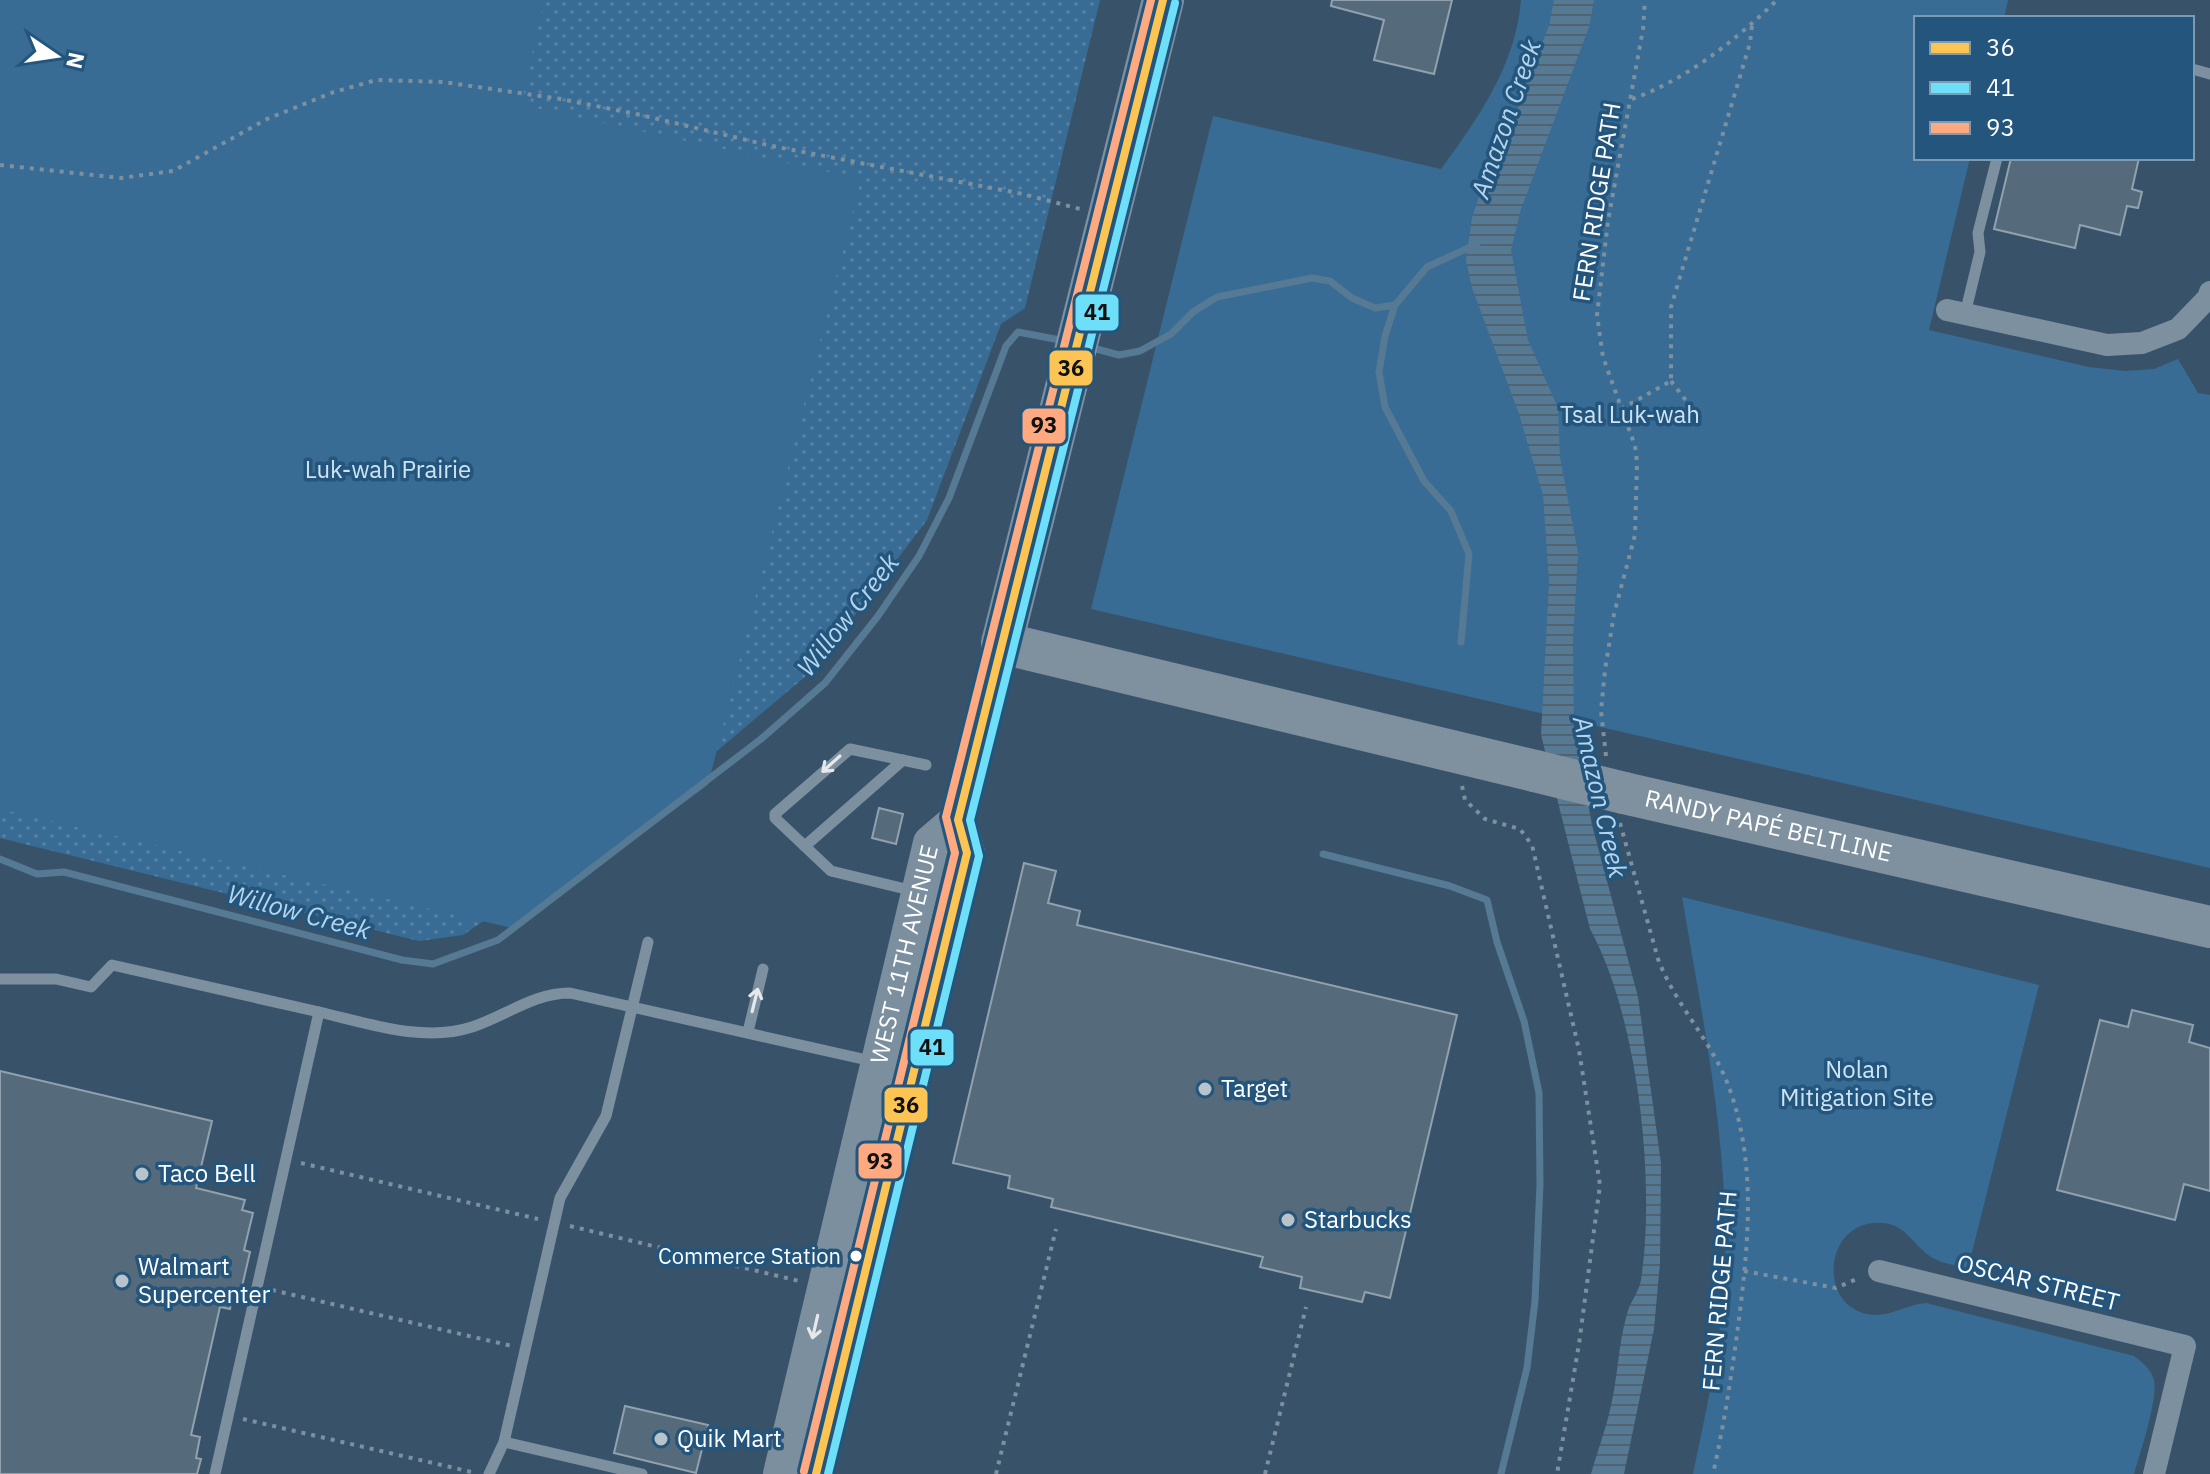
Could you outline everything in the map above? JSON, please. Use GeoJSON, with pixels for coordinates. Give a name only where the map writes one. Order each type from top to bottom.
{"type":"FeatureCollection","features":[{"type":"Feature","properties":{"kind":"highway","name":"WEST 11TH AVENUE"},"geometry":{"type":"LineString","coordinates":[[1002,643],[1163,0]]}},
{"type":"Feature","properties":{"kind":"highway","name":"RANDY PAPÉ BELTLINE"},"geometry":{"type":"LineString","coordinates":[[1002,643],[1616,791],[2210,927]]}},
{"type":"Feature","properties":{"kind":"main road","name":"WEST 11TH AVENUE"},"geometry":{"type":"LineString","coordinates":[[816,1474],[967,853],[958,820],[1002,643]]}},
{"type":"Feature","properties":{"kind":"main road","name":"WEST 11TH AVENUE"},"geometry":{"type":"LineString","coordinates":[[781,1474],[931,843],[958,820]]}},
{"type":"Feature","properties":{"kind":"main road"},"geometry":{"type":"LineString","coordinates":[[877,1076],[884,1112],[870,1174],[871,1181],[884,1188]]}},
{"type":"Feature","properties":{"kind":"street"},"geometry":{"type":"LineString","coordinates":[[1956,312],[2107,345],[2142,343],[2178,329],[2208,298],[2210,292]]}},
{"type":"Feature","properties":{"kind":"street","name":"OSCAR STREET"},"geometry":{"type":"LineString","coordinates":[[1879,1271],[2185,1346],[2154,1474]]}},
{"type":"Feature","properties":{"kind":"lane"},"geometry":{"type":"LineString","coordinates":[[1956,312],[1980,252],[1978,233],[1996,160]]}},
{"type":"Feature","properties":{"kind":"lane"},"geometry":{"type":"LineString","coordinates":[[919,892],[831,871],[775,818],[775,814],[846,751],[926,765]]}},
{"type":"Feature","properties":{"kind":"lane"},"geometry":{"type":"LineString","coordinates":[[805,846],[903,760]]}},
{"type":"Feature","properties":{"kind":"lane"},"geometry":{"type":"LineString","coordinates":[[489,1474],[504,1442],[560,1198],[606,1116],[648,942]]}},
{"type":"Feature","properties":{"kind":"lane"},"geometry":{"type":"LineString","coordinates":[[0,979],[56,979],[91,987],[112,965],[319,1012],[424,1032],[470,1028],[530,1000],[556,993],[590,995],[748,1032],[877,1076]]}},
{"type":"Feature","properties":{"kind":"lane"},"geometry":{"type":"LineString","coordinates":[[748,1032],[763,969]]}},
{"type":"Feature","properties":{"kind":"lane"},"geometry":{"type":"LineString","coordinates":[[215,1474],[319,1012]]}},
{"type":"Feature","properties":{"kind":"lane"},"geometry":{"type":"LineString","coordinates":[[504,1442],[642,1474]]}},
{"type":"Feature","properties":{"kind":"path","name":"FERN RIDGE PATH"},"geometry":{"type":"LineString","coordinates":[[1645,0],[1643,29],[1608,221],[1597,315],[1603,357],[1635,446],[1637,462],[1635,535],[1614,614],[1601,711],[1650,937],[1666,980],[1711,1048],[1731,1091],[1748,1170],[1744,1271],[1729,1401],[1713,1474]]}},
{"type":"Feature","properties":{"kind":"path"},"geometry":{"type":"LineString","coordinates":[[1630,99],[1655,91],[1694,67],[1752,25],[1777,0]]}},
{"type":"Feature","properties":{"kind":"path"},"geometry":{"type":"LineString","coordinates":[[1700,419],[1671,381],[1671,307],[1750,43],[1752,25]]}},
{"type":"Feature","properties":{"kind":"path"},"geometry":{"type":"LineString","coordinates":[[0,165],[121,178],[173,171],[267,119],[334,92],[376,80],[443,82],[561,99],[641,115],[772,146],[1023,194],[1109,217]]}},
{"type":"Feature","properties":{"kind":"path"},"geometry":{"type":"LineString","coordinates":[[1621,409],[1671,381]]}},
{"type":"Feature","properties":{"kind":"path"},"geometry":{"type":"LineString","coordinates":[[1456,752],[1465,800],[1485,819],[1520,829],[1532,845],[1579,1050],[1600,1185],[1579,1344],[1557,1474]]}},
{"type":"Feature","properties":{"kind":"path"},"geometry":{"type":"LineString","coordinates":[[996,1474],[1056,1229]]}},
{"type":"Feature","properties":{"kind":"path"},"geometry":{"type":"LineString","coordinates":[[1744,1271],[1836,1288],[1879,1271]]}},
{"type":"Feature","properties":{"kind":"path"},"geometry":{"type":"LineString","coordinates":[[257,1287],[525,1349]]}},
{"type":"Feature","properties":{"kind":"path"},"geometry":{"type":"LineString","coordinates":[[1265,1474],[1306,1307]]}},
{"type":"Feature","properties":{"kind":"path"},"geometry":{"type":"LineString","coordinates":[[229,1415],[480,1474]]}},
{"type":"Feature","properties":{"kind":"green space","name":"Luk-wah Prairie"},"geometry":{"type":"Polygon","coordinates":[[[0,0],[1100,0],[1025,308],[1001,324],[927,520],[813,670],[647,810],[463,935],[419,941],[0,838],[0,0]]]}},
{"type":"Feature","properties":{"kind":"green space","name":"Luk-wah Prairie"},"geometry":{"type":"Polygon","coordinates":[[[0,0],[544,0],[521,105],[861,179],[708,785],[512,928],[0,809],[0,0]]]}},
{"type":"Feature","properties":{"kind":"green space","name":"Tsal Luk-wah"},"geometry":{"type":"Polygon","coordinates":[[[1521,0],[2008,0],[2004,16],[1914,16],[1914,160],[1970,160],[1929,330],[2089,367],[2125,371],[2154,369],[2178,359],[2198,393],[2210,395],[2210,868],[1091,609],[1213,116],[1441,169],[1493,90],[1518,24],[1521,0]]]}},
{"type":"Feature","properties":{"kind":"green space","name":"Nolan Mitigation Site"},"geometry":{"type":"Polygon","coordinates":[[[1682,897],[2039,985],[1968,1268],[1933,1258],[1904,1232],[1883,1223],[1862,1226],[1847,1235],[1837,1250],[1834,1268],[1836,1285],[1844,1300],[1858,1311],[1878,1315],[1926,1303],[2134,1356],[2151,1373],[2155,1389],[2134,1474],[1693,1474],[1721,1321],[1725,1223],[1713,1083],[1682,897]]]}},
{"type":"Feature","properties":{"kind":"shaded area"},"geometry":{"type":"Polygon","coordinates":[[[1554,0],[1594,0],[1589,27],[1521,209],[1511,250],[1528,340],[1558,408],[1560,457],[1578,553],[1573,640],[1574,727],[1592,825],[1638,997],[1661,1163],[1660,1263],[1654,1329],[1624,1474],[1591,1474],[1610,1410],[1627,1314],[1641,1280],[1646,1196],[1639,1100],[1620,1007],[1607,965],[1590,929],[1541,735],[1549,581],[1543,495],[1519,414],[1472,288],[1466,260],[1472,218],[1490,164],[1513,125],[1549,26],[1554,0]]]}},
{"type":"Feature","properties":{"kind":"building"},"geometry":{"type":"Polygon","coordinates":[[[1332,0],[1452,0],[1434,74],[1374,60],[1384,20],[1331,6],[1332,0]]]}},
{"type":"Feature","properties":{"kind":"building"},"geometry":{"type":"Polygon","coordinates":[[[2011,160],[2139,160],[2132,189],[2142,192],[2138,208],[2127,206],[2120,235],[2080,225],[2075,248],[1994,229],[2011,160]]]}},
{"type":"Feature","properties":{"kind":"building"},"geometry":{"type":"Polygon","coordinates":[[[879,808],[903,814],[896,844],[872,838],[879,808]]]}},
{"type":"Feature","properties":{"kind":"building","name":"Target"},"geometry":{"type":"Polygon","coordinates":[[[1024,863],[1056,871],[1048,903],[1080,911],[1077,925],[1457,1015],[1390,1298],[1365,1292],[1362,1302],[1300,1288],[1302,1277],[1260,1267],[1263,1257],[1051,1207],[1053,1199],[1008,1188],[1010,1176],[953,1163],[1024,863]]]}},
{"type":"Feature","properties":{"kind":"building"},"geometry":{"type":"Polygon","coordinates":[[[2132,1010],[2193,1025],[2189,1042],[2210,1048],[2210,1191],[2184,1184],[2175,1220],[2057,1190],[2100,1020],[2128,1027],[2132,1010]]]}},
{"type":"Feature","properties":{"kind":"building","name":"Walmart Supercenter"},"geometry":{"type":"Polygon","coordinates":[[[0,1071],[212,1121],[196,1188],[245,1200],[242,1210],[253,1213],[244,1250],[250,1252],[241,1291],[234,1290],[230,1309],[220,1307],[191,1435],[200,1437],[196,1458],[201,1459],[197,1474],[0,1474],[0,1071]]]}},
{"type":"Feature","properties":{"kind":"building","name":"Quik Mart"},"geometry":{"type":"Polygon","coordinates":[[[625,1406],[708,1425],[696,1473],[614,1453],[625,1406]]]}},
{"type":"Feature","properties":{"kind":"waterway","name":"Willow Creek"},"geometry":{"type":"LineString","coordinates":[[1089,347],[1119,355],[1140,351],[1171,334],[1193,312],[1217,297],[1312,278],[1330,281],[1352,298],[1375,308],[1395,305],[1427,267],[1477,244]]}},
{"type":"Feature","properties":{"kind":"waterway"},"geometry":{"type":"LineString","coordinates":[[1395,305],[1385,336],[1379,372],[1385,407],[1424,481],[1451,511],[1469,554],[1461,642]]}},
{"type":"Feature","properties":{"kind":"waterway","name":"Willow Creek"},"geometry":{"type":"LineString","coordinates":[[0,859],[37,874],[64,872],[402,960],[433,964],[498,940],[761,739],[825,683],[878,616],[919,556],[949,498],[1006,346],[1018,332],[1065,341]]}},
{"type":"Feature","properties":{"kind":"waterway"},"geometry":{"type":"LineString","coordinates":[[1323,854],[1450,886],[1487,900],[1497,942],[1524,1021],[1539,1093],[1540,1184],[1535,1301],[1527,1368],[1501,1474]]}},
{"type":"Feature","properties":{"kind":"transit line","name":"93"},"geometry":{"type":"LineString","coordinates":[[804,1471],[955,853],[946,817],[1151,0]]}},
{"type":"Feature","properties":{"kind":"transit line","name":"36"},"geometry":{"type":"LineString","coordinates":[[816,1474],[967,853],[958,820],[1163,0]]}},
{"type":"Feature","properties":{"kind":"transit line","name":"41"},"geometry":{"type":"LineString","coordinates":[[828,1474],[979,856],[970,820],[1175,3]]}},
{"type":"Feature","properties":{"kind":"place","name":"Target"},"geometry":{"type":"Point","coordinates":[1205,1089]}},
{"type":"Feature","properties":{"kind":"place","name":"Taco Bell"},"geometry":{"type":"Point","coordinates":[142,1174]}},
{"type":"Feature","properties":{"kind":"place","name":"Starbucks"},"geometry":{"type":"Point","coordinates":[1288,1220]}},
{"type":"Feature","properties":{"kind":"place","name":"Commerce Station"},"geometry":{"type":"Point","coordinates":[856,1256]}},
{"type":"Feature","properties":{"kind":"place","name":"Walmart Supercenter"},"geometry":{"type":"Point","coordinates":[122,1281]}},
{"type":"Feature","properties":{"kind":"place","name":"Quik Mart"},"geometry":{"type":"Point","coordinates":[661,1439]}},
{"type":"Feature","properties":{"kind":"water label","name":"Amazon Creek"},"geometry":{"type":"Point","coordinates":[1506,119]}},
{"type":"Feature","properties":{"kind":"water label","name":"Amazon Creek"},"geometry":{"type":"Point","coordinates":[1600,797]}}]}
